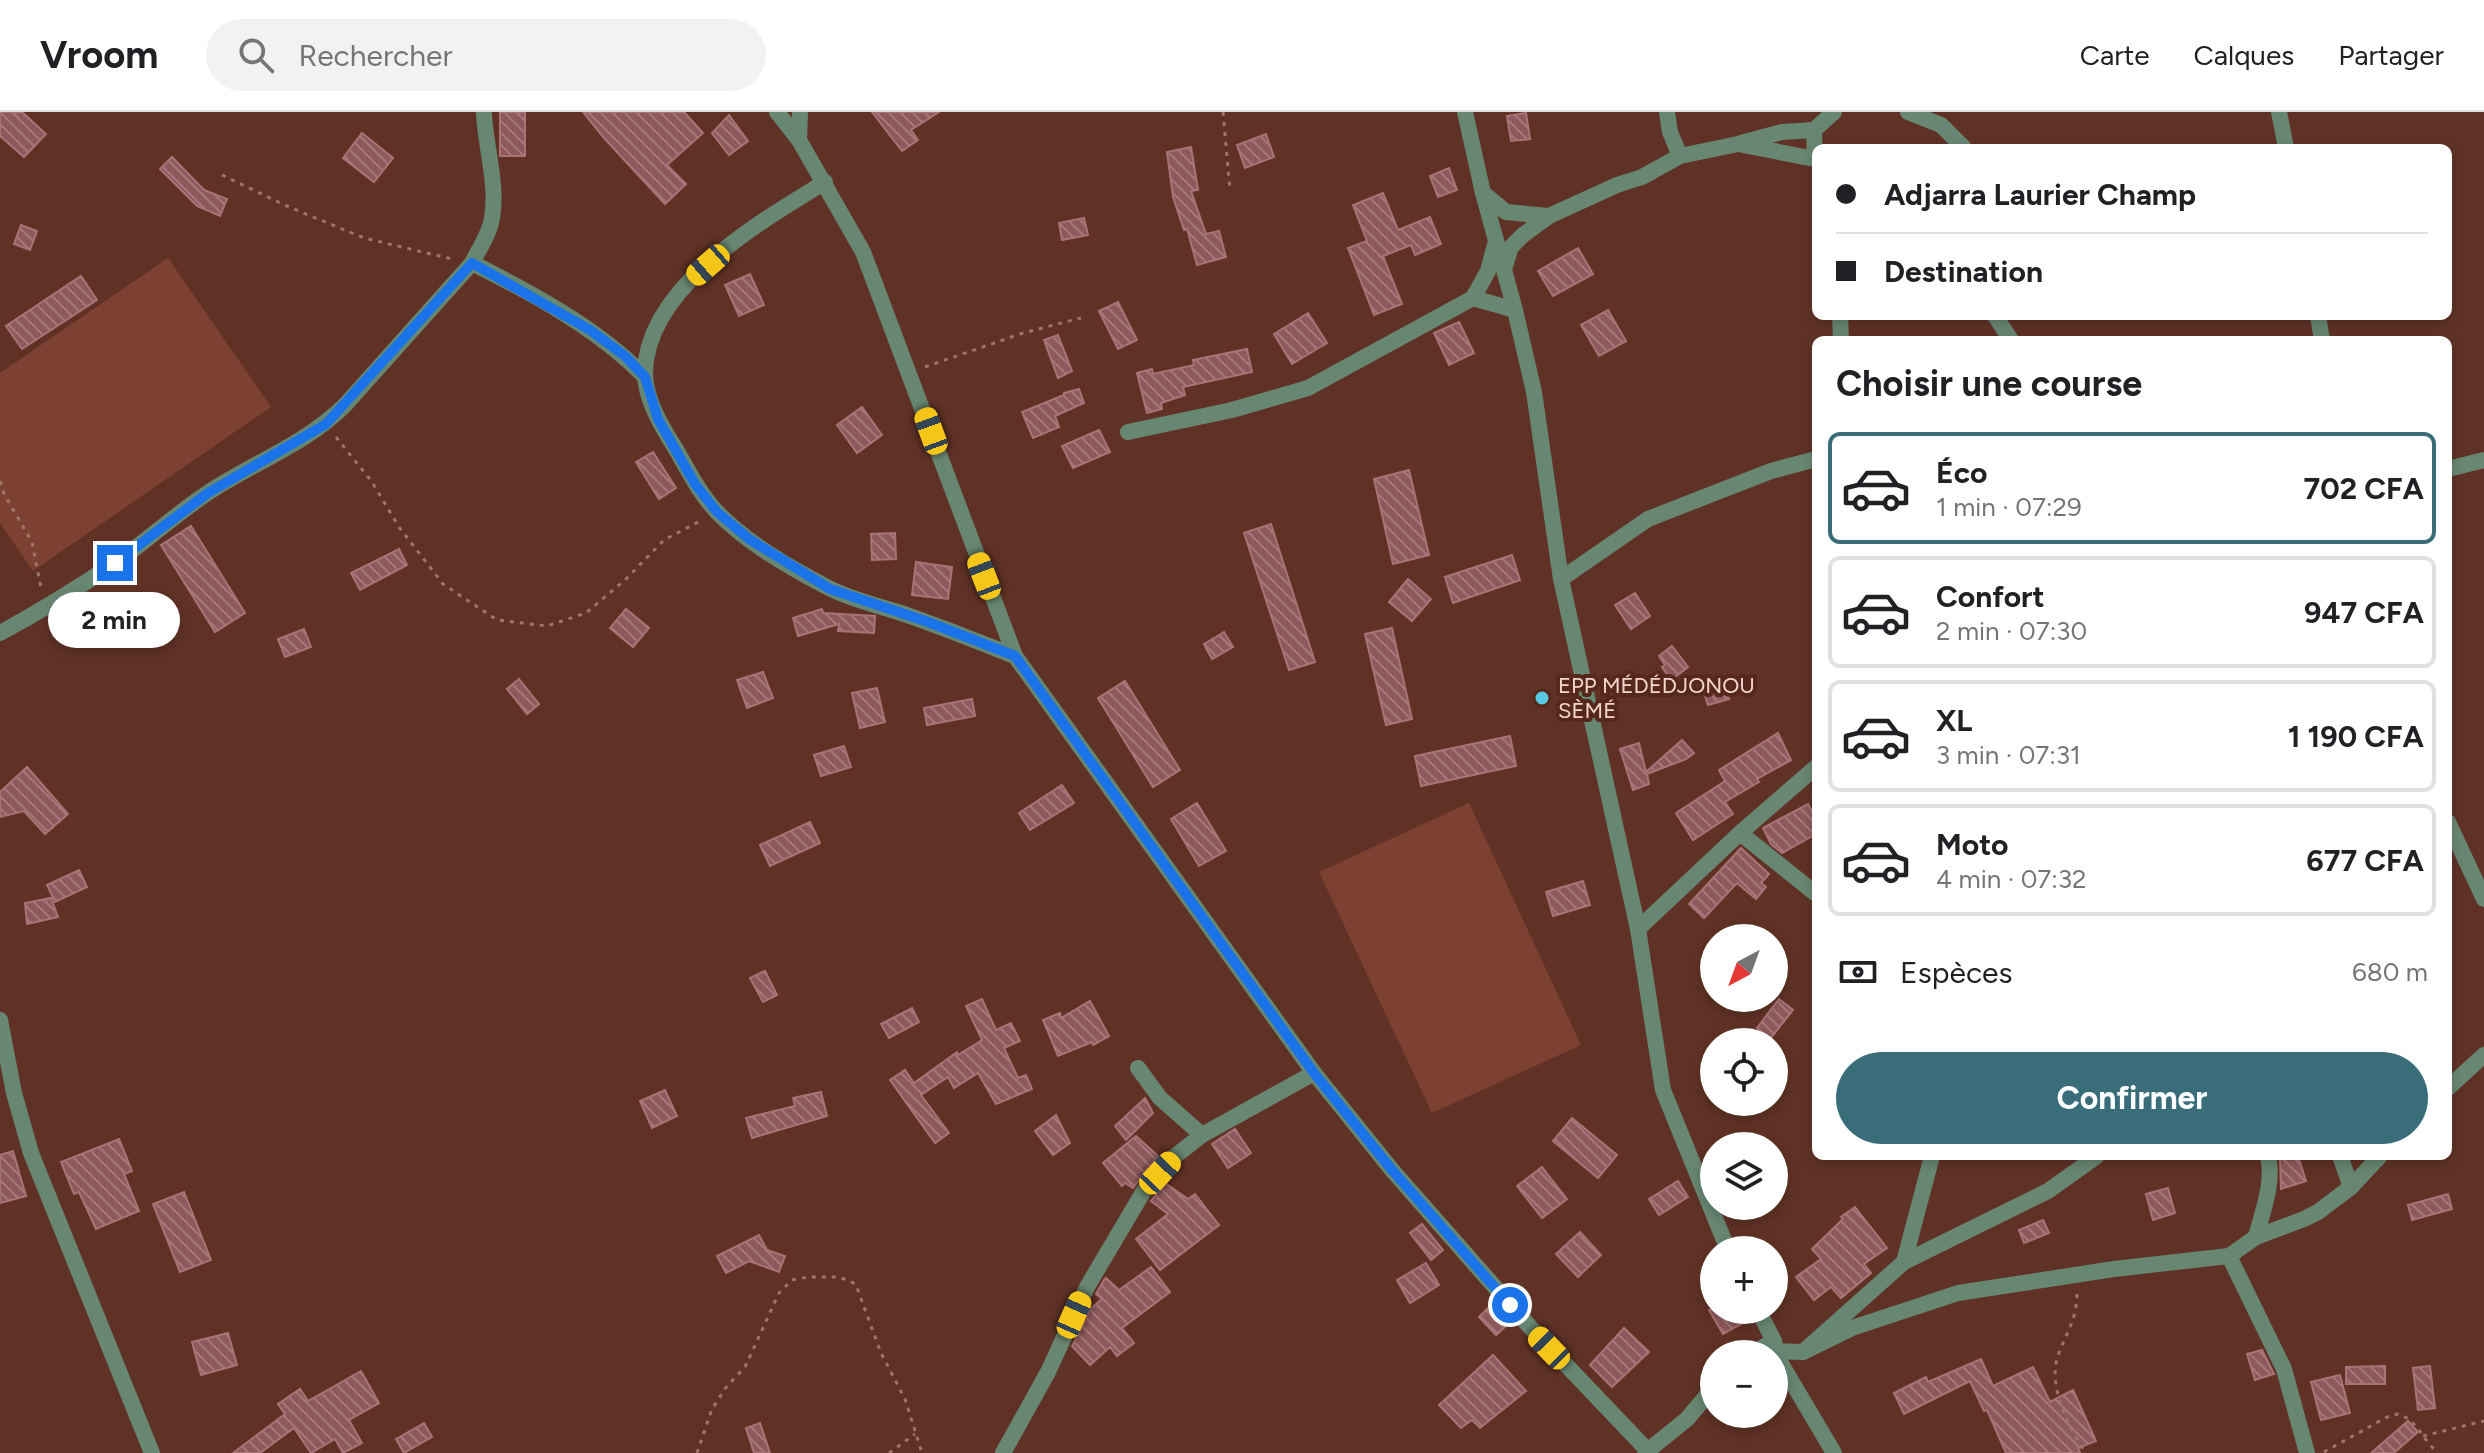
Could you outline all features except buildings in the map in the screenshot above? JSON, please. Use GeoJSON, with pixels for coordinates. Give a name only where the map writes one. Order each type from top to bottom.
{"type":"FeatureCollection","features":[{"type":"Feature","properties":{"kind":"street"},"geometry":{"type":"LineString","coordinates":[[0,633],[115,563],[208,493],[326,424],[472,263],[492,218],[484,112]]}},
{"type":"Feature","properties":{"kind":"street"},"geometry":{"type":"LineString","coordinates":[[777,112],[825,182],[863,252],[1015,656],[1314,1073],[1392,1170],[1520,1316],[1648,1452],[1687,1419],[1700,1404]]}},
{"type":"Feature","properties":{"kind":"street"},"geometry":{"type":"LineString","coordinates":[[799,140],[800,112]]}},
{"type":"Feature","properties":{"kind":"street"},"geometry":{"type":"LineString","coordinates":[[1465,112],[1534,392],[1561,579],[1638,929],[1663,1090],[1722,1236]]}},
{"type":"Feature","properties":{"kind":"street"},"geometry":{"type":"LineString","coordinates":[[1667,112],[1670,132],[1680,156]]}},
{"type":"Feature","properties":{"kind":"street"},"geometry":{"type":"LineString","coordinates":[[1504,269],[1511,247],[1549,216],[1642,177],[1680,156],[1782,132],[1814,130],[1834,112]]}},
{"type":"Feature","properties":{"kind":"street"},"geometry":{"type":"LineString","coordinates":[[1908,112],[1941,125],[1960,144]]}},
{"type":"Feature","properties":{"kind":"street"},"geometry":{"type":"LineString","coordinates":[[2279,112],[2285,144]]}},
{"type":"Feature","properties":{"kind":"street"},"geometry":{"type":"LineString","coordinates":[[1814,130],[1814,144]]}},
{"type":"Feature","properties":{"kind":"street"},"geometry":{"type":"LineString","coordinates":[[1738,144],[1812,162]]}},
{"type":"Feature","properties":{"kind":"street"},"geometry":{"type":"LineString","coordinates":[[825,182],[764,220],[692,279],[667,307],[656,324],[648,346],[645,377],[658,419],[695,484],[717,512],[779,560],[830,589],[1015,656]]}},
{"type":"Feature","properties":{"kind":"street"},"geometry":{"type":"LineString","coordinates":[[1483,193],[1506,212],[1549,216]]}},
{"type":"Feature","properties":{"kind":"street"},"geometry":{"type":"LineString","coordinates":[[1128,432],[1232,410],[1308,388],[1473,298],[1488,271],[1496,241]]}},
{"type":"Feature","properties":{"kind":"street"},"geometry":{"type":"LineString","coordinates":[[472,263],[590,330],[625,356],[645,377]]}},
{"type":"Feature","properties":{"kind":"street"},"geometry":{"type":"LineString","coordinates":[[1473,298],[1515,310]]}},
{"type":"Feature","properties":{"kind":"street"},"geometry":{"type":"LineString","coordinates":[[1561,579],[1594,554],[1660,513],[1771,471],[1812,460]]}},
{"type":"Feature","properties":{"kind":"street"},"geometry":{"type":"LineString","coordinates":[[2452,468],[2484,460]]}},
{"type":"Feature","properties":{"kind":"street"},"geometry":{"type":"LineString","coordinates":[[1638,929],[1812,770]]}},
{"type":"Feature","properties":{"kind":"street"},"geometry":{"type":"LineString","coordinates":[[2452,831],[2484,899]]}},
{"type":"Feature","properties":{"kind":"street"},"geometry":{"type":"LineString","coordinates":[[1740,833],[1812,891]]}},
{"type":"Feature","properties":{"kind":"street"},"geometry":{"type":"LineString","coordinates":[[0,1020],[14,1093],[31,1153],[152,1453]]}},
{"type":"Feature","properties":{"kind":"street"},"geometry":{"type":"LineString","coordinates":[[2452,1084],[2484,1055]]}},
{"type":"Feature","properties":{"kind":"street"},"geometry":{"type":"LineString","coordinates":[[1138,1068],[1160,1098],[1202,1135]]}},
{"type":"Feature","properties":{"kind":"street"},"geometry":{"type":"LineString","coordinates":[[1003,1453],[1048,1372],[1087,1287],[1145,1189],[1174,1157],[1202,1135],[1314,1073]]}},
{"type":"Feature","properties":{"kind":"street"},"geometry":{"type":"LineString","coordinates":[[1904,1262],[1931,1160]]}},
{"type":"Feature","properties":{"kind":"street"},"geometry":{"type":"LineString","coordinates":[[1803,1352],[1904,1262],[2048,1191],[2091,1160]]}},
{"type":"Feature","properties":{"kind":"street"},"geometry":{"type":"LineString","coordinates":[[2256,1237],[2269,1188],[2269,1160]]}},
{"type":"Feature","properties":{"kind":"street"},"geometry":{"type":"LineString","coordinates":[[2341,1160],[2351,1187]]}},
{"type":"Feature","properties":{"kind":"street"},"geometry":{"type":"LineString","coordinates":[[1788,1349],[1803,1352],[1852,1328],[1958,1293],[2077,1274],[2229,1256],[2256,1237],[2304,1219],[2351,1187],[2376,1160]]}},
{"type":"Feature","properties":{"kind":"street"},"geometry":{"type":"LineString","coordinates":[[2229,1256],[2277,1351],[2307,1453]]}},
{"type":"Feature","properties":{"kind":"street"},"geometry":{"type":"LineString","coordinates":[[1788,1371],[1834,1453]]}},
{"type":"Feature","properties":{"kind":"path"},"geometry":{"type":"LineString","coordinates":[[1223,112],[1230,190]]}},
{"type":"Feature","properties":{"kind":"path"},"geometry":{"type":"LineString","coordinates":[[222,175],[364,238],[472,263]]}},
{"type":"Feature","properties":{"kind":"path"},"geometry":{"type":"LineString","coordinates":[[910,372],[1023,333],[1081,318]]}},
{"type":"Feature","properties":{"kind":"path"},"geometry":{"type":"LineString","coordinates":[[326,424],[372,482],[399,527],[443,584],[497,620],[547,626],[586,613],[664,540],[717,512]]}},
{"type":"Feature","properties":{"kind":"path"},"geometry":{"type":"LineString","coordinates":[[0,481],[4,494],[32,542],[42,608]]}},
{"type":"Feature","properties":{"kind":"path"},"geometry":{"type":"LineString","coordinates":[[2077,1274],[2074,1320],[2058,1354],[2054,1372],[2059,1395],[2085,1453]]}},
{"type":"Feature","properties":{"kind":"path"},"geometry":{"type":"LineString","coordinates":[[697,1453],[712,1409],[727,1386],[745,1367],[779,1293],[792,1280],[808,1277],[849,1280],[856,1285],[875,1339],[905,1399],[922,1453]]}},
{"type":"Feature","properties":{"kind":"path"},"geometry":{"type":"LineString","coordinates":[[2322,1453],[2398,1414],[2413,1422],[2438,1453]]}},
{"type":"Feature","properties":{"kind":"path"},"geometry":{"type":"LineString","coordinates":[[2423,1436],[2484,1421]]}},
{"type":"Feature","properties":{"kind":"path"},"geometry":{"type":"LineString","coordinates":[[889,1453],[915,1434]]}},
{"type":"Feature","properties":{"kind":"shaded area"},"geometry":{"type":"Polygon","coordinates":[[[168,258],[271,407],[33,571],[0,523],[0,373],[168,258]]]}},
{"type":"Feature","properties":{"kind":"shaded area"},"geometry":{"type":"Polygon","coordinates":[[[1469,803],[1581,1045],[1432,1113],[1319,872],[1469,803]]]}},
{"type":"Feature","properties":{"kind":"place","name":"EPP MÉDÉDJONOU SÈMÉ"},"geometry":{"type":"Point","coordinates":[1542,698]}},
{"type":"Feature","properties":{"kind":"route"},"geometry":{"type":"LineString","coordinates":[[115,563],[208,493],[326,424],[472,263],[497,276],[590,330],[625,356],[645,377],[658,419],[695,484],[717,512],[749,539],[830,589],[1015,656],[1314,1073],[1392,1170],[1510,1305]]}}]}
